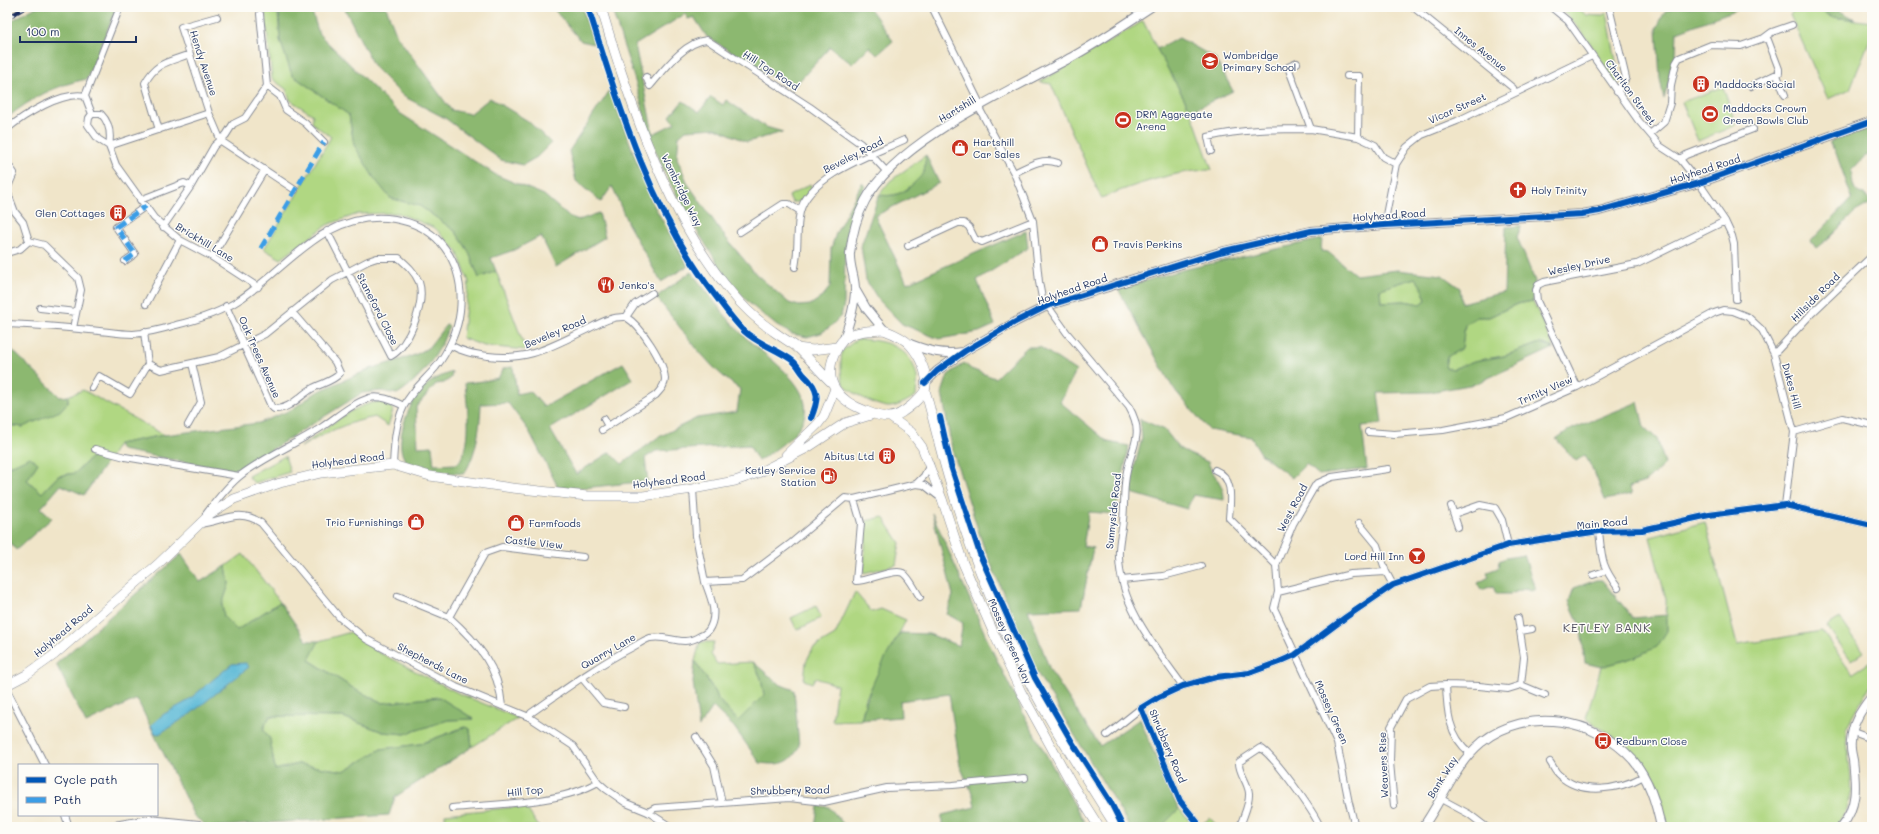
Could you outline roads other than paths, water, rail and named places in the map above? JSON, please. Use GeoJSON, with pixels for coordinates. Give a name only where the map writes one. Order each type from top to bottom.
{"type":"FeatureCollection","features":[{"type":"Feature","properties":{"kind":"main road","name":"Wombridge Way"},"geometry":{"type":"LineString","coordinates":[[601,7],[642,130],[672,197],[685,223],[705,256],[735,297],[756,318],[797,348],[833,386]]}},
{"type":"Feature","properties":{"kind":"main road"},"geometry":{"type":"LineString","coordinates":[[779,461],[818,424],[824,416],[833,386],[831,369],[837,347],[844,339],[856,333],[884,330],[895,334],[910,344],[921,363],[925,374],[925,386],[908,408],[890,417],[874,414],[852,406],[842,398],[833,386]]}},
{"type":"Feature","properties":{"kind":"main road"},"geometry":{"type":"LineString","coordinates":[[797,348],[813,350],[837,347]]}},
{"type":"Feature","properties":{"kind":"main road","name":"Mossey Green Way"},"geometry":{"type":"LineString","coordinates":[[925,386],[954,494],[976,559],[1008,639],[1035,693],[1116,827]]}},
{"type":"Feature","properties":{"kind":"main road"},"geometry":{"type":"LineString","coordinates":[[779,461],[807,448],[845,423],[874,414]]}},
{"type":"Feature","properties":{"kind":"main road","name":"Mossey Green Way"},"geometry":{"type":"LineString","coordinates":[[890,417],[913,434],[925,454],[942,499],[963,563],[1021,692],[1070,781],[1100,827]]}},
{"type":"Feature","properties":{"kind":"main road","name":"Holyhead Road"},"geometry":{"type":"LineString","coordinates":[[7,685],[32,671],[54,655],[158,564],[210,514],[234,499],[280,483],[321,473],[393,466],[430,476],[512,488],[587,496],[643,496],[736,481],[758,473],[779,461]]}},
{"type":"Feature","properties":{"kind":"street"},"geometry":{"type":"LineString","coordinates":[[7,129],[20,118],[54,101],[79,94],[85,96],[120,7]]}},
{"type":"Feature","properties":{"kind":"street","name":"Sunnyside Road"},"geometry":{"type":"LineString","coordinates":[[932,7],[932,10],[1014,173],[1033,221],[1042,298],[1067,333],[1130,407],[1136,421],[1137,440],[1126,472],[1123,520],[1119,546],[1122,580],[1126,595],[1138,620],[1152,643],[1183,686]]}},
{"type":"Feature","properties":{"kind":"street","name":"Hartshill"},"geometry":{"type":"LineString","coordinates":[[844,339],[852,314],[855,289],[850,254],[858,218],[865,200],[887,172],[923,142],[980,107],[1072,57],[1151,7]]}},
{"type":"Feature","properties":{"kind":"street","name":"Innes Avenue"},"geometry":{"type":"LineString","coordinates":[[1413,7],[1512,88],[1515,93]]}},
{"type":"Feature","properties":{"kind":"street","name":"Charlton Street"},"geometry":{"type":"LineString","coordinates":[[1551,7],[1568,21],[1617,92],[1660,146],[1680,159],[1699,183]]}},
{"type":"Feature","properties":{"kind":"street"},"geometry":{"type":"LineString","coordinates":[[1608,7],[1626,78],[1617,92]]}},
{"type":"Feature","properties":{"kind":"street"},"geometry":{"type":"LineString","coordinates":[[163,227],[191,186],[214,146],[221,141],[233,124],[245,118],[267,86],[260,14]]}},
{"type":"Feature","properties":{"kind":"street","name":"Hendy Avenue"},"geometry":{"type":"LineString","coordinates":[[217,17],[181,26],[221,141]]}},
{"type":"Feature","properties":{"kind":"street"},"geometry":{"type":"LineString","coordinates":[[1650,134],[1664,122],[1670,103],[1671,85],[1676,63],[1679,58],[1711,45],[1741,46],[1764,38],[1772,32],[1792,25]]}},
{"type":"Feature","properties":{"kind":"street"},"geometry":{"type":"LineString","coordinates":[[1764,38],[1768,40],[1779,69],[1777,75],[1785,95]]}},
{"type":"Feature","properties":{"kind":"street","name":"Hill Top Road"},"geometry":{"type":"LineString","coordinates":[[646,77],[650,86],[675,57],[696,43],[707,40],[810,107],[862,144],[887,172]]}},
{"type":"Feature","properties":{"kind":"street"},"geometry":{"type":"LineString","coordinates":[[159,130],[145,83],[150,72],[157,66],[190,54]]}},
{"type":"Feature","properties":{"kind":"street","name":"Vicar Street"},"geometry":{"type":"LineString","coordinates":[[1384,225],[1396,164],[1407,148],[1422,135],[1457,121],[1592,56]]}},
{"type":"Feature","properties":{"kind":"street"},"geometry":{"type":"LineString","coordinates":[[1297,63],[1288,67],[1311,129]]}},
{"type":"Feature","properties":{"kind":"street"},"geometry":{"type":"LineString","coordinates":[[1751,86],[1777,75]]}},
{"type":"Feature","properties":{"kind":"street"},"geometry":{"type":"LineString","coordinates":[[1347,76],[1358,76],[1358,137]]}},
{"type":"Feature","properties":{"kind":"street"},"geometry":{"type":"LineString","coordinates":[[267,86],[280,96],[286,110],[304,123],[324,142]]}},
{"type":"Feature","properties":{"kind":"street","name":"Brickhill Lane"},"geometry":{"type":"LineString","coordinates":[[85,96],[92,114]]}},
{"type":"Feature","properties":{"kind":"street"},"geometry":{"type":"LineString","coordinates":[[109,146],[210,113]]}},
{"type":"Feature","properties":{"kind":"street","name":"Brickhill Lane"},"geometry":{"type":"LineString","coordinates":[[92,114],[89,118],[88,125],[98,139],[109,146]]}},
{"type":"Feature","properties":{"kind":"street","name":"Brickhill Lane"},"geometry":{"type":"LineString","coordinates":[[92,114],[101,114],[106,119],[111,135],[109,146],[116,165],[154,218],[180,240],[212,257],[258,287]]}},
{"type":"Feature","properties":{"kind":"street","name":"Holyhead Road"},"geometry":{"type":"LineString","coordinates":[[925,386],[937,371],[965,351],[1017,321],[1047,306],[1220,252],[1311,232],[1384,225],[1582,214],[1599,211],[1699,183],[1872,121]]}},
{"type":"Feature","properties":{"kind":"street"},"geometry":{"type":"LineString","coordinates":[[1211,151],[1208,137],[1265,129],[1311,129],[1358,137],[1375,145],[1383,157],[1396,164]]}},
{"type":"Feature","properties":{"kind":"street"},"geometry":{"type":"LineString","coordinates":[[1680,159],[1686,154],[1753,129]]}},
{"type":"Feature","properties":{"kind":"street","name":"Beveley Road"},"geometry":{"type":"LineString","coordinates":[[795,267],[800,211],[806,200],[818,185],[836,172],[904,140]]}},
{"type":"Feature","properties":{"kind":"street"},"geometry":{"type":"LineString","coordinates":[[221,141],[264,171],[295,190]]}},
{"type":"Feature","properties":{"kind":"street"},"geometry":{"type":"LineString","coordinates":[[1014,173],[1041,161],[1050,160],[1058,163]]}},
{"type":"Feature","properties":{"kind":"street"},"geometry":{"type":"LineString","coordinates":[[7,163],[14,173],[7,190],[14,212],[23,222],[29,241]]}},
{"type":"Feature","properties":{"kind":"street"},"geometry":{"type":"LineString","coordinates":[[212,257],[264,171]]}},
{"type":"Feature","properties":{"kind":"street"},"geometry":{"type":"LineString","coordinates":[[140,200],[184,183],[191,186]]}},
{"type":"Feature","properties":{"kind":"street"},"geometry":{"type":"LineString","coordinates":[[1699,183],[1725,221],[1732,236],[1734,244],[1736,299]]}},
{"type":"Feature","properties":{"kind":"street"},"geometry":{"type":"LineString","coordinates":[[740,232],[783,204],[789,204],[800,211]]}},
{"type":"Feature","properties":{"kind":"street"},"geometry":{"type":"LineString","coordinates":[[125,261],[135,254],[116,227],[146,206]]}},
{"type":"Feature","properties":{"kind":"street"},"geometry":{"type":"LineString","coordinates":[[7,324],[74,328],[134,334],[177,325],[209,315],[258,287],[302,248],[327,231],[359,218],[376,217],[399,219],[418,225],[432,234],[444,246],[457,269],[460,287],[460,312],[450,345],[436,367],[417,386],[404,406],[397,424],[393,466]]}},
{"type":"Feature","properties":{"kind":"street"},"geometry":{"type":"LineString","coordinates":[[908,246],[958,224],[964,223],[969,227],[975,239],[982,242],[1033,221]]}},
{"type":"Feature","properties":{"kind":"street","name":"Wesley Drive"},"geometry":{"type":"LineString","coordinates":[[1577,387],[1537,301],[1536,290],[1538,285],[1544,282],[1637,264],[1725,221]]}},
{"type":"Feature","properties":{"kind":"street","name":"Staneford Close"},"geometry":{"type":"LineString","coordinates":[[327,231],[390,356],[398,352],[417,320],[421,298],[419,282],[412,270],[399,258],[377,258],[348,272]]}},
{"type":"Feature","properties":{"kind":"street"},"geometry":{"type":"LineString","coordinates":[[146,304],[180,240]]}},
{"type":"Feature","properties":{"kind":"street"},"geometry":{"type":"LineString","coordinates":[[7,253],[20,249],[29,241]]}},
{"type":"Feature","properties":{"kind":"street"},"geometry":{"type":"LineString","coordinates":[[29,241],[44,246],[78,278],[81,290],[74,328]]}},
{"type":"Feature","properties":{"kind":"street","name":"Hillside Road"},"geometry":{"type":"LineString","coordinates":[[1774,354],[1812,313],[1872,256]]}},
{"type":"Feature","properties":{"kind":"street"},"geometry":{"type":"LineString","coordinates":[[148,364],[160,370],[219,357],[265,334],[332,280],[348,272]]}},
{"type":"Feature","properties":{"kind":"street","name":"Hartshill"},"geometry":{"type":"LineString","coordinates":[[855,289],[866,308],[884,330]]}},
{"type":"Feature","properties":{"kind":"street"},"geometry":{"type":"LineString","coordinates":[[602,430],[656,395],[663,387],[665,380],[660,362],[640,329],[626,317],[634,304],[652,292]]}},
{"type":"Feature","properties":{"kind":"street","name":"Oak Trees Avenue"},"geometry":{"type":"LineString","coordinates":[[226,306],[271,406],[274,409],[280,410],[298,400],[311,389],[337,377],[340,373],[335,362],[292,312]]}},
{"type":"Feature","properties":{"kind":"street"},"geometry":{"type":"LineString","coordinates":[[40,308],[76,312]]}},
{"type":"Feature","properties":{"kind":"street","name":"Dukes Hill"},"geometry":{"type":"LineString","coordinates":[[1714,313],[1723,310],[1732,311],[1748,317],[1762,330],[1774,354],[1794,432],[1785,505]]}},
{"type":"Feature","properties":{"kind":"street","name":"Trinity View"},"geometry":{"type":"LineString","coordinates":[[1368,432],[1394,434],[1443,430],[1506,418],[1577,387],[1714,313]]}},
{"type":"Feature","properties":{"kind":"street","name":"Beveley Road"},"geometry":{"type":"LineString","coordinates":[[450,345],[471,354],[508,358],[526,356],[560,343],[612,318],[626,317]]}},
{"type":"Feature","properties":{"kind":"street"},"geometry":{"type":"LineString","coordinates":[[92,388],[99,376],[130,394],[148,364],[144,332]]}},
{"type":"Feature","properties":{"kind":"street","name":"Holyhead Road"},"geometry":{"type":"LineString","coordinates":[[910,344],[931,352],[951,354],[965,351]]}},
{"type":"Feature","properties":{"kind":"street"},"geometry":{"type":"LineString","coordinates":[[188,425],[201,402],[192,363]]}},
{"type":"Feature","properties":{"kind":"street"},"geometry":{"type":"LineString","coordinates":[[199,524],[239,476],[255,465],[322,428],[355,404],[370,398],[381,398],[391,400],[404,406]]}},
{"type":"Feature","properties":{"kind":"street"},"geometry":{"type":"LineString","coordinates":[[1794,432],[1842,418],[1872,425]]}},
{"type":"Feature","properties":{"kind":"street"},"geometry":{"type":"LineString","coordinates":[[604,419],[608,426]]}},
{"type":"Feature","properties":{"kind":"street"},"geometry":{"type":"LineString","coordinates":[[95,449],[125,457],[239,476]]}},
{"type":"Feature","properties":{"kind":"street"},"geometry":{"type":"LineString","coordinates":[[916,484],[924,476],[930,465]]}},
{"type":"Feature","properties":{"kind":"street","name":"West Road"},"geometry":{"type":"LineString","coordinates":[[1295,655],[1275,614],[1274,608],[1278,592],[1276,565],[1293,524],[1316,484],[1332,477],[1388,469]]}},
{"type":"Feature","properties":{"kind":"street"},"geometry":{"type":"LineString","coordinates":[[1215,470],[1223,473],[1230,486],[1229,518],[1276,565]]}},
{"type":"Feature","properties":{"kind":"street"},"geometry":{"type":"LineString","coordinates":[[705,582],[742,580],[790,544],[845,498],[854,499],[916,484],[924,485],[942,499]]}},
{"type":"Feature","properties":{"kind":"street","name":"Quarry Lane"},"geometry":{"type":"LineString","coordinates":[[529,717],[531,712],[582,678],[620,654],[650,638],[661,638],[678,642],[691,641],[708,632],[713,620],[714,608],[705,582],[696,536],[693,489]]}},
{"type":"Feature","properties":{"kind":"street"},"geometry":{"type":"LineString","coordinates":[[854,499],[861,523],[856,581],[868,580],[895,572],[901,572],[920,597]]}},
{"type":"Feature","properties":{"kind":"street"},"geometry":{"type":"LineString","coordinates":[[1454,514],[1480,505],[1495,508],[1502,520],[1508,545]]}},
{"type":"Feature","properties":{"kind":"street","name":"Main Road"},"geometry":{"type":"LineString","coordinates":[[1346,617],[1393,586],[1508,545],[1599,531],[1642,530],[1715,514],[1785,505],[1872,525]]}},
{"type":"Feature","properties":{"kind":"street"},"geometry":{"type":"LineString","coordinates":[[1451,506],[1458,527]]}},
{"type":"Feature","properties":{"kind":"street","name":"Shepherds Lane"},"geometry":{"type":"LineString","coordinates":[[199,524],[239,515],[252,516],[261,523],[340,618],[366,639],[456,687],[529,717],[573,746],[598,782],[626,803],[648,812],[671,827]]}},
{"type":"Feature","properties":{"kind":"street"},"geometry":{"type":"LineString","coordinates":[[1359,523],[1377,545],[1386,572],[1393,586]]}},
{"type":"Feature","properties":{"kind":"street"},"geometry":{"type":"LineString","coordinates":[[1599,531],[1602,561],[1605,571],[1618,588]]}},
{"type":"Feature","properties":{"kind":"street","name":"Castle View"},"geometry":{"type":"LineString","coordinates":[[449,617],[485,553],[502,548],[583,557]]}},
{"type":"Feature","properties":{"kind":"street"},"geometry":{"type":"LineString","coordinates":[[1122,580],[1163,576],[1200,566]]}},
{"type":"Feature","properties":{"kind":"street"},"geometry":{"type":"LineString","coordinates":[[1593,575],[1605,571]]}},
{"type":"Feature","properties":{"kind":"street"},"geometry":{"type":"LineString","coordinates":[[1278,592],[1351,574],[1386,572]]}},
{"type":"Feature","properties":{"kind":"street"},"geometry":{"type":"LineString","coordinates":[[398,596],[449,617],[473,639],[489,662],[501,691],[502,706]]}},
{"type":"Feature","properties":{"kind":"street","name":"Shrubbery Road"},"geometry":{"type":"LineString","coordinates":[[1107,735],[1141,708],[1159,697],[1183,686],[1216,677],[1249,673],[1295,655],[1346,617]]}},
{"type":"Feature","properties":{"kind":"street"},"geometry":{"type":"LineString","coordinates":[[1518,618],[1524,658],[1522,685],[1545,695]]}},
{"type":"Feature","properties":{"kind":"street"},"geometry":{"type":"LineString","coordinates":[[1521,632],[1532,629]]}},
{"type":"Feature","properties":{"kind":"street","name":"Mossey Green"},"geometry":{"type":"LineString","coordinates":[[1295,655],[1337,743],[1348,803],[1355,827]]}},
{"type":"Feature","properties":{"kind":"street","name":"Quarry Lane"},"geometry":{"type":"LineString","coordinates":[[582,678],[603,702],[624,707]]}},
{"type":"Feature","properties":{"kind":"street"},"geometry":{"type":"LineString","coordinates":[[1446,685],[1447,717],[1455,734],[1470,753]]}},
{"type":"Feature","properties":{"kind":"street","name":"Weavers Rise"},"geometry":{"type":"LineString","coordinates":[[1394,806],[1390,762],[1391,727],[1398,711],[1406,699],[1430,686],[1446,685],[1508,690],[1522,685]]}},
{"type":"Feature","properties":{"kind":"street"},"geometry":{"type":"LineString","coordinates":[[7,690],[44,764]]}},
{"type":"Feature","properties":{"kind":"street"},"geometry":{"type":"LineString","coordinates":[[1841,827],[1848,818],[1854,803],[1856,792],[1850,743],[1858,715],[1872,696]]}},
{"type":"Feature","properties":{"kind":"street","name":"Shrubbery Road"},"geometry":{"type":"LineString","coordinates":[[1141,708],[1180,801],[1197,822]]}},
{"type":"Feature","properties":{"kind":"street","name":"Bank Way"},"geometry":{"type":"LineString","coordinates":[[1423,827],[1456,771],[1470,753],[1495,733],[1508,727],[1545,720],[1570,722],[1584,727],[1607,738],[1632,760],[1644,776],[1652,792],[1661,827]]}},
{"type":"Feature","properties":{"kind":"street"},"geometry":{"type":"LineString","coordinates":[[1853,732],[1872,739]]}},
{"type":"Feature","properties":{"kind":"street"},"geometry":{"type":"LineString","coordinates":[[696,737],[714,766],[722,803]]}},
{"type":"Feature","properties":{"kind":"street"},"geometry":{"type":"LineString","coordinates":[[1240,827],[1249,800],[1249,793],[1247,783],[1239,766],[1239,762],[1260,748],[1270,756],[1313,814],[1320,827]]}},
{"type":"Feature","properties":{"kind":"street"},"geometry":{"type":"LineString","coordinates":[[1550,762],[1558,774],[1566,780],[1593,789],[1610,789],[1635,781],[1644,776]]}},
{"type":"Feature","properties":{"kind":"street","name":"Shrubbery Road"},"geometry":{"type":"LineString","coordinates":[[648,812],[655,808],[789,798],[824,802],[887,788],[953,785],[1025,778]]}},
{"type":"Feature","properties":{"kind":"street","name":"Hill Top"},"geometry":{"type":"LineString","coordinates":[[452,808],[550,798],[591,786],[598,782]]}},
{"type":"Feature","properties":{"kind":"street"},"geometry":{"type":"LineString","coordinates":[[1441,798],[1469,814],[1486,827]]}},
{"type":"Feature","properties":{"kind":"street"},"geometry":{"type":"LineString","coordinates":[[65,816],[70,827]]}},
{"type":"Feature","properties":{"kind":"street"},"geometry":{"type":"LineString","coordinates":[[103,827],[149,819],[199,824],[201,827]]}},
{"type":"Feature","properties":{"kind":"water"},"geometry":{"type":"Polygon","coordinates":[[[246,663],[249,667],[189,715],[159,734],[155,733],[151,725],[164,714],[186,702],[232,664],[246,663]]]}},
{"type":"Feature","properties":{"kind":"railway"},"geometry":{"type":"LineString","coordinates":[[7,18],[26,7]]}},
{"type":"Feature","properties":{"kind":"place","name":"Wombridge Primary School"},"geometry":{"type":"Point","coordinates":[1210,61]}},
{"type":"Feature","properties":{"kind":"place","name":"Maddocks Social"},"geometry":{"type":"Point","coordinates":[1701,84]}},
{"type":"Feature","properties":{"kind":"place","name":"Maddocks Crown Green Bowls Club"},"geometry":{"type":"Point","coordinates":[1710,114]}},
{"type":"Feature","properties":{"kind":"place","name":"DRM Aggregate Arena"},"geometry":{"type":"Point","coordinates":[1123,120]}},
{"type":"Feature","properties":{"kind":"place","name":"Hartshill Car Sales"},"geometry":{"type":"Point","coordinates":[960,148]}},
{"type":"Feature","properties":{"kind":"place","name":"Holy Trinity"},"geometry":{"type":"Point","coordinates":[1518,190]}},
{"type":"Feature","properties":{"kind":"place","name":"Glen Cottages"},"geometry":{"type":"Point","coordinates":[118,213]}},
{"type":"Feature","properties":{"kind":"place","name":"Travis Perkins"},"geometry":{"type":"Point","coordinates":[1100,244]}},
{"type":"Feature","properties":{"kind":"place","name":"Jenko's"},"geometry":{"type":"Point","coordinates":[606,285]}},
{"type":"Feature","properties":{"kind":"place","name":"Abitus Ltd"},"geometry":{"type":"Point","coordinates":[887,456]}},
{"type":"Feature","properties":{"kind":"place","name":"Ketley Service Station"},"geometry":{"type":"Point","coordinates":[829,476]}},
{"type":"Feature","properties":{"kind":"place","name":"Trio Furnishings"},"geometry":{"type":"Point","coordinates":[416,522]}},
{"type":"Feature","properties":{"kind":"place","name":"Farmfoods"},"geometry":{"type":"Point","coordinates":[516,523]}},
{"type":"Feature","properties":{"kind":"place","name":"Lord Hill Inn"},"geometry":{"type":"Point","coordinates":[1417,556]}},
{"type":"Feature","properties":{"kind":"place","name":"Redburn Close"},"geometry":{"type":"Point","coordinates":[1603,741]}},
{"type":"Feature","properties":{"kind":"district","name":"KETLEY BANK"},"geometry":{"type":"Point","coordinates":[1607,628]}}]}
